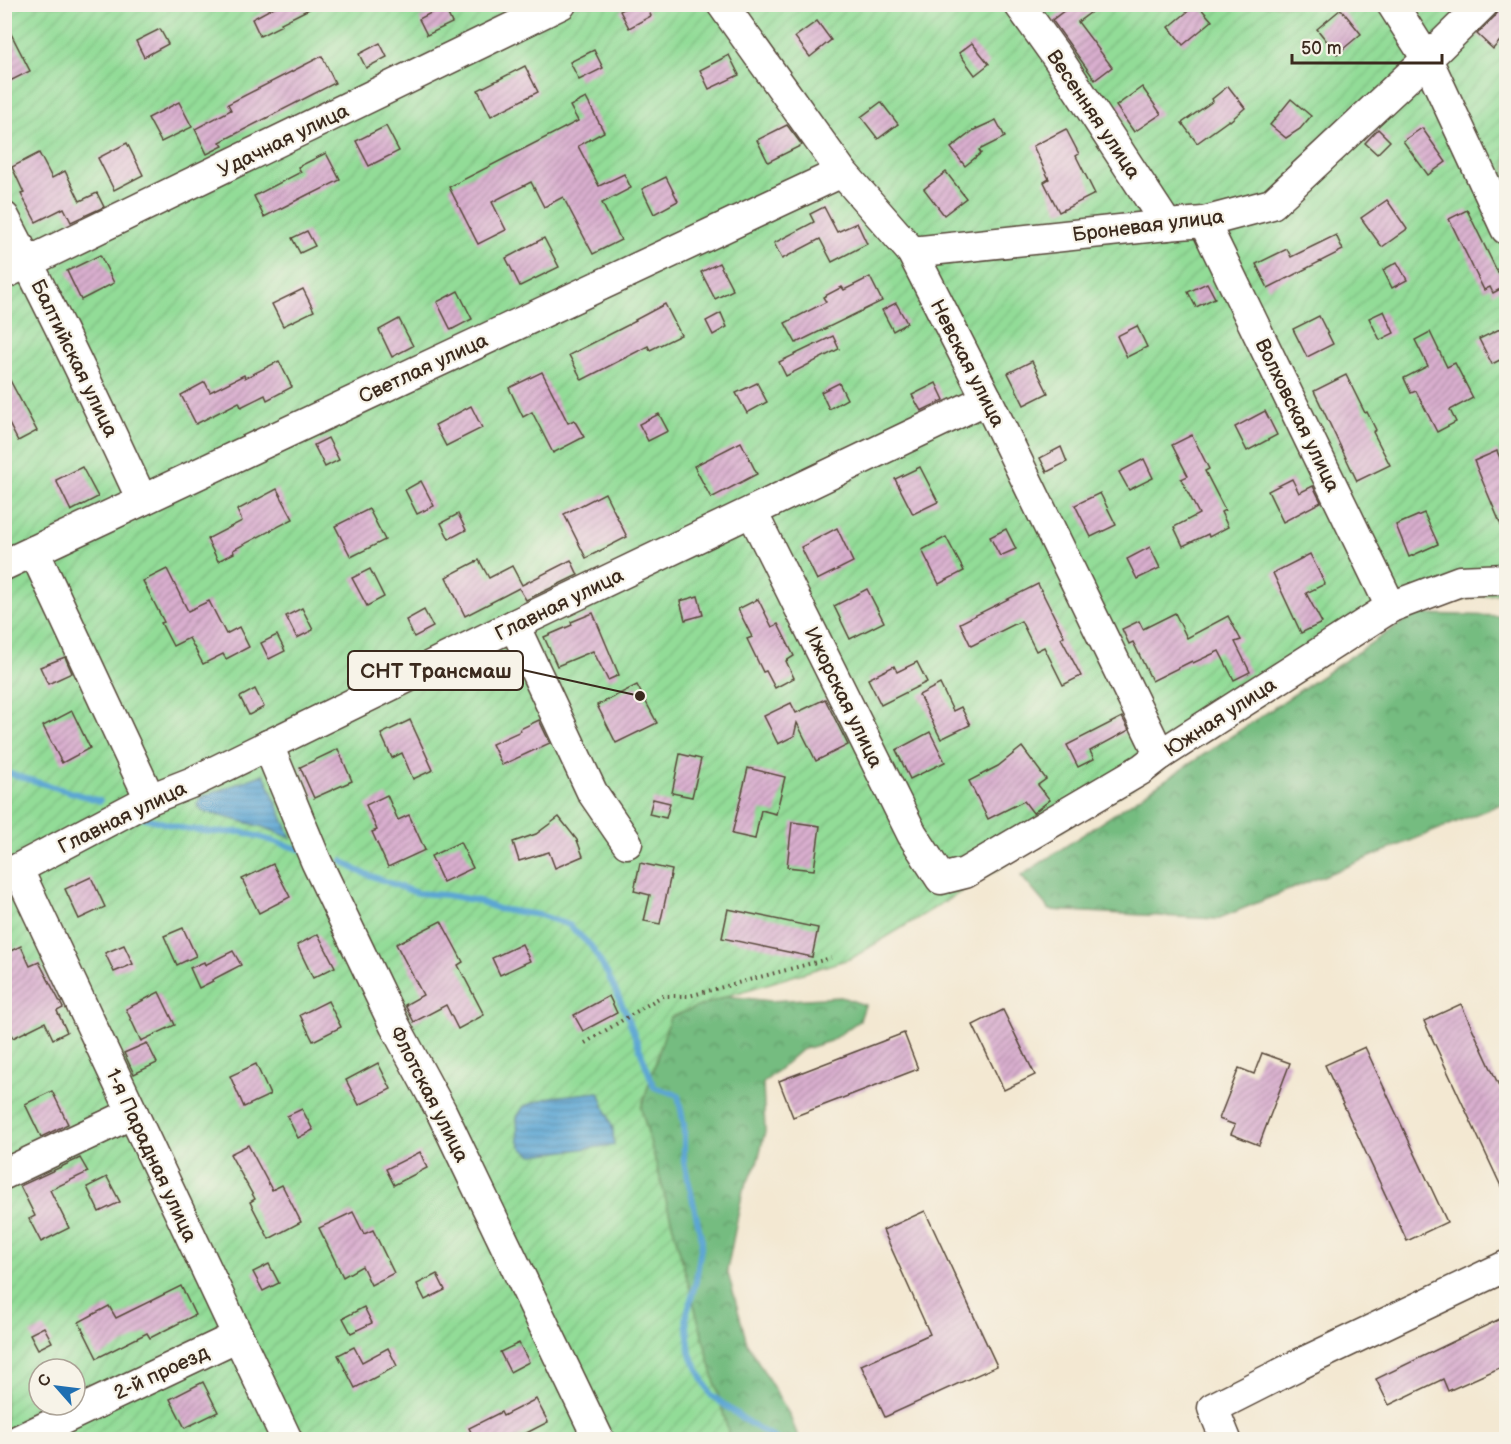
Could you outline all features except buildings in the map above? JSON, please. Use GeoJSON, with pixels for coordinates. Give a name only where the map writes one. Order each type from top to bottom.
{"type":"FeatureCollection","features":[{"type":"Feature","properties":{"kind":"street","name":"Удачная улица"},"geometry":{"type":"LineString","coordinates":[[17,269],[561,4]]}},
{"type":"Feature","properties":{"kind":"street","name":"Невская улица"},"geometry":{"type":"LineString","coordinates":[[722,4],[842,172],[912,252],[987,399],[1161,755]]}},
{"type":"Feature","properties":{"kind":"street","name":"Весенняя улица"},"geometry":{"type":"LineString","coordinates":[[1019,4],[1057,57],[1167,225]]}},
{"type":"Feature","properties":{"kind":"street"},"geometry":{"type":"LineString","coordinates":[[1392,4],[1427,59],[1506,229]]}},
{"type":"Feature","properties":{"kind":"street","name":"Броневая улица"},"geometry":{"type":"LineString","coordinates":[[912,252],[1204,222],[1272,204],[1483,4]]}},
{"type":"Feature","properties":{"kind":"street","name":"Светлая улица"},"geometry":{"type":"LineString","coordinates":[[4,565],[842,172]]}},
{"type":"Feature","properties":{"kind":"street","name":"Балтийская улица"},"geometry":{"type":"LineString","coordinates":[[4,217],[17,269],[98,406],[142,500]]}},
{"type":"Feature","properties":{"kind":"street","name":"Волховская улица"},"geometry":{"type":"LineString","coordinates":[[1204,222],[1391,607]]}},
{"type":"Feature","properties":{"kind":"street","name":"Главная улица"},"geometry":{"type":"LineString","coordinates":[[11,873],[150,799],[193,782],[514,625],[987,399]]}},
{"type":"Feature","properties":{"kind":"street","name":"Ижорская улица"},"geometry":{"type":"LineString","coordinates":[[752,512],[912,834],[941,879]]}},
{"type":"Feature","properties":{"kind":"street"},"geometry":{"type":"LineString","coordinates":[[34,551],[150,799]]}},
{"type":"Feature","properties":{"kind":"street","name":"Южная улица"},"geometry":{"type":"LineString","coordinates":[[941,879],[965,873],[1142,769],[1391,607],[1460,581],[1506,579]]}},
{"type":"Feature","properties":{"kind":"street"},"geometry":{"type":"LineString","coordinates":[[514,625],[592,792],[627,843]]}},
{"type":"Feature","properties":{"kind":"street","name":"Флотская улица"},"geometry":{"type":"LineString","coordinates":[[268,745],[316,861],[385,1005],[441,1111],[598,1440]]}},
{"type":"Feature","properties":{"kind":"street","name":"1-я Парадная улица"},"geometry":{"type":"LineString","coordinates":[[11,873],[133,1113],[287,1440]]}},
{"type":"Feature","properties":{"kind":"street"},"geometry":{"type":"LineString","coordinates":[[4,1174],[133,1113]]}},
{"type":"Feature","properties":{"kind":"street"},"geometry":{"type":"LineString","coordinates":[[1226,1440],[1213,1408],[1291,1368],[1506,1266]]}},
{"type":"Feature","properties":{"kind":"street","name":"2-й проезд"},"geometry":{"type":"LineString","coordinates":[[19,1440],[238,1336]]}},
{"type":"Feature","properties":{"kind":"path"},"geometry":{"type":"LineString","coordinates":[[585,1043],[663,996],[689,996],[831,958]]}},
{"type":"Feature","properties":{"kind":"green space"},"geometry":{"type":"Polygon","coordinates":[[[5,5],[1506,5],[1506,592],[1432,604],[1389,621],[1161,770],[852,958],[727,996],[670,1017],[641,1108],[730,1439],[5,1440],[5,5]]]}},
{"type":"Feature","properties":{"kind":"green space"},"geometry":{"type":"Polygon","coordinates":[[[1415,614],[1506,616],[1506,802],[1217,919],[1050,910],[1021,876],[1415,614]]]}},
{"type":"Feature","properties":{"kind":"green space"},"geometry":{"type":"Polygon","coordinates":[[[727,996],[770,1001],[841,997],[865,1005],[860,1020],[830,1041],[801,1050],[763,1083],[765,1132],[757,1164],[743,1190],[727,1270],[747,1343],[789,1414],[799,1439],[730,1439],[641,1108],[670,1017],[727,996]]]}},
{"type":"Feature","properties":{"kind":"water"},"geometry":{"type":"Polygon","coordinates":[[[264,774],[291,838],[263,827],[202,811],[197,805],[201,797],[264,774]]]}},
{"type":"Feature","properties":{"kind":"water"},"geometry":{"type":"Polygon","coordinates":[[[599,1092],[613,1129],[614,1145],[533,1155],[523,1149],[518,1140],[517,1117],[524,1106],[551,1097],[599,1092]]]}},
{"type":"Feature","properties":{"kind":"waterway"},"geometry":{"type":"LineString","coordinates":[[4,772],[100,801]]}},
{"type":"Feature","properties":{"kind":"waterway"},"geometry":{"type":"LineString","coordinates":[[142,817],[182,828],[211,832],[243,832],[302,850]]}},
{"type":"Feature","properties":{"kind":"waterway"},"geometry":{"type":"LineString","coordinates":[[342,861],[358,871],[417,893],[446,895],[479,901],[498,909],[540,915],[569,925],[591,946],[627,1015],[654,1087],[678,1095],[684,1125],[684,1162],[702,1241],[696,1281],[686,1317],[690,1354],[711,1395],[749,1423],[778,1440]]}},
{"type":"Feature","properties":{"kind":"place","name":"СНТ Трансмаш"},"geometry":{"type":"Point","coordinates":[640,696]}}]}
